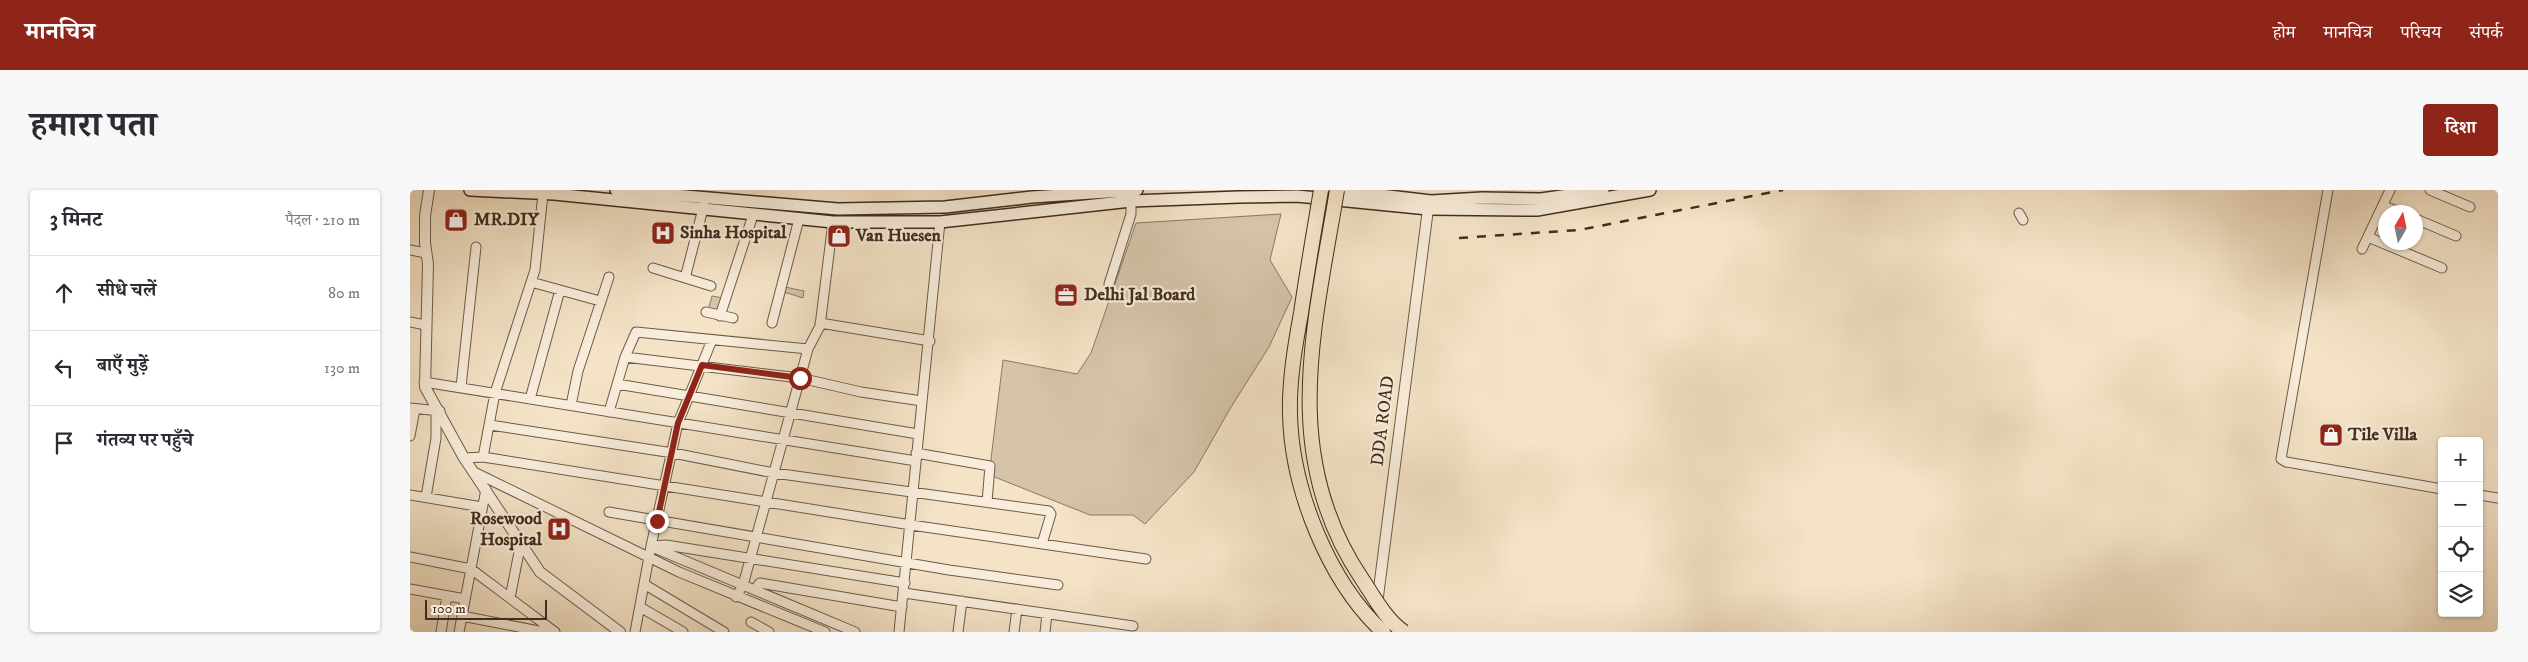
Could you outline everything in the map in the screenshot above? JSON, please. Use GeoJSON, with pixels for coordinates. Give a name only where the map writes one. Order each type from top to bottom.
{"type":"FeatureCollection","features":[{"type":"Feature","properties":{"kind":"highway"},"geometry":{"type":"LineString","coordinates":[[1321,190],[1294,358],[1290,415],[1296,461],[1306,507],[1324,549],[1346,586],[1384,632]]}},
{"type":"Feature","properties":{"kind":"highway"},"geometry":{"type":"LineString","coordinates":[[1338,190],[1310,357],[1308,416],[1311,452],[1321,497],[1354,568],[1383,611],[1404,632]]}},
{"type":"Feature","properties":{"kind":"main road"},"geometry":{"type":"LineString","coordinates":[[470,190],[551,193],[626,203],[833,222],[940,222],[1131,201],[1297,196],[1427,211],[1537,210],[1650,190]]}},
{"type":"Feature","properties":{"kind":"main road"},"geometry":{"type":"LineString","coordinates":[[616,190],[838,208],[945,208],[1032,193],[1137,190]]}},
{"type":"Feature","properties":{"kind":"main road"},"geometry":{"type":"LineString","coordinates":[[1338,190],[1431,201],[1603,190]]}},
{"type":"Feature","properties":{"kind":"street"},"geometry":{"type":"LineString","coordinates":[[429,190],[426,202],[426,254],[428,264],[425,389],[464,458],[540,572],[620,632]]}},
{"type":"Feature","properties":{"kind":"street"},"geometry":{"type":"LineString","coordinates":[[626,203],[629,190]]}},
{"type":"Feature","properties":{"kind":"street"},"geometry":{"type":"LineString","coordinates":[[2328,190],[2281,459],[2286,462],[2438,488]]}},
{"type":"Feature","properties":{"kind":"street"},"geometry":{"type":"LineString","coordinates":[[2382,205],[2390,190]]}},
{"type":"Feature","properties":{"kind":"street"},"geometry":{"type":"LineString","coordinates":[[2430,190],[2470,207]]}},
{"type":"Feature","properties":{"kind":"street"},"geometry":{"type":"LineString","coordinates":[[483,457],[495,393],[531,282],[551,193]]}},
{"type":"Feature","properties":{"kind":"street"},"geometry":{"type":"LineString","coordinates":[[1030,212],[1032,193]]}},
{"type":"Feature","properties":{"kind":"street"},"geometry":{"type":"LineString","coordinates":[[685,278],[703,210],[704,197]]}},
{"type":"Feature","properties":{"kind":"street"},"geometry":{"type":"LineString","coordinates":[[1109,284],[1131,214],[1131,201]]}},
{"type":"Feature","properties":{"kind":"street","name":"DDA ROAD"},"geometry":{"type":"LineString","coordinates":[[1374,632],[1427,211]]}},
{"type":"Feature","properties":{"kind":"street"},"geometry":{"type":"LineString","coordinates":[[720,316],[753,215]]}},
{"type":"Feature","properties":{"kind":"street"},"geometry":{"type":"LineString","coordinates":[[2362,249],[2378,215]]}},
{"type":"Feature","properties":{"kind":"street"},"geometry":{"type":"LineString","coordinates":[[772,323],[799,219]]}},
{"type":"Feature","properties":{"kind":"street"},"geometry":{"type":"LineString","coordinates":[[740,590],[792,412],[808,349],[815,338],[820,323],[833,222]]}},
{"type":"Feature","properties":{"kind":"street"},"geometry":{"type":"LineString","coordinates":[[899,632],[911,525],[918,434],[930,342],[940,222]]}},
{"type":"Feature","properties":{"kind":"street"},"geometry":{"type":"LineString","coordinates":[[2423,222],[2456,236]]}},
{"type":"Feature","properties":{"kind":"street"},"geometry":{"type":"LineString","coordinates":[[2368,237],[2442,268]]}},
{"type":"Feature","properties":{"kind":"street"},"geometry":{"type":"LineString","coordinates":[[461,388],[476,247]]}},
{"type":"Feature","properties":{"kind":"street"},"geometry":{"type":"LineString","coordinates":[[410,250],[426,254]]}},
{"type":"Feature","properties":{"kind":"street"},"geometry":{"type":"LineString","coordinates":[[653,268],[711,286]]}},
{"type":"Feature","properties":{"kind":"street"},"geometry":{"type":"LineString","coordinates":[[571,406],[578,371],[609,278]]}},
{"type":"Feature","properties":{"kind":"street"},"geometry":{"type":"LineString","coordinates":[[531,282],[600,301]]}},
{"type":"Feature","properties":{"kind":"street"},"geometry":{"type":"LineString","coordinates":[[530,399],[560,290]]}},
{"type":"Feature","properties":{"kind":"street"},"geometry":{"type":"LineString","coordinates":[[706,312],[733,318]]}},
{"type":"Feature","properties":{"kind":"street"},"geometry":{"type":"LineString","coordinates":[[410,322],[426,325]]}},
{"type":"Feature","properties":{"kind":"street"},"geometry":{"type":"LineString","coordinates":[[820,323],[930,342]]}},
{"type":"Feature","properties":{"kind":"street"},"geometry":{"type":"LineString","coordinates":[[609,412],[625,357],[634,333],[637,331],[808,349]]}},
{"type":"Feature","properties":{"kind":"street"},"geometry":{"type":"LineString","coordinates":[[635,632],[651,546],[666,486],[678,423],[712,340]]}},
{"type":"Feature","properties":{"kind":"street"},"geometry":{"type":"LineString","coordinates":[[625,357],[800,378],[861,392],[922,401]]}},
{"type":"Feature","properties":{"kind":"street"},"geometry":{"type":"LineString","coordinates":[[424,382],[784,440],[990,466],[987,502]]}},
{"type":"Feature","properties":{"kind":"street"},"geometry":{"type":"LineString","coordinates":[[617,384],[918,434]]}},
{"type":"Feature","properties":{"kind":"street"},"geometry":{"type":"LineString","coordinates":[[410,436],[413,409],[438,411]]}},
{"type":"Feature","properties":{"kind":"street"},"geometry":{"type":"LineString","coordinates":[[426,498],[436,438],[438,411]]}},
{"type":"Feature","properties":{"kind":"street"},"geometry":{"type":"LineString","coordinates":[[490,425],[672,453],[774,473],[913,491],[1051,512],[1042,544]]}},
{"type":"Feature","properties":{"kind":"street"},"geometry":{"type":"LineString","coordinates":[[464,458],[483,457],[911,525],[1146,559]]}},
{"type":"Feature","properties":{"kind":"street"},"geometry":{"type":"LineString","coordinates":[[474,472],[649,557],[740,590],[757,591],[853,632]]}},
{"type":"Feature","properties":{"kind":"street"},"geometry":{"type":"LineString","coordinates":[[459,632],[486,489]]}},
{"type":"Feature","properties":{"kind":"street"},"geometry":{"type":"LineString","coordinates":[[410,494],[482,507]]}},
{"type":"Feature","properties":{"kind":"street"},"geometry":{"type":"LineString","coordinates":[[2483,496],[2498,498]]}},
{"type":"Feature","properties":{"kind":"street"},"geometry":{"type":"LineString","coordinates":[[609,512],[756,538],[1058,585]]}},
{"type":"Feature","properties":{"kind":"street"},"geometry":{"type":"LineString","coordinates":[[510,598],[521,542]]}},
{"type":"Feature","properties":{"kind":"street"},"geometry":{"type":"LineString","coordinates":[[636,550],[666,544],[904,588],[962,601],[1133,626]]}},
{"type":"Feature","properties":{"kind":"street"},"geometry":{"type":"LineString","coordinates":[[651,546],[825,632]]}},
{"type":"Feature","properties":{"kind":"street"},"geometry":{"type":"LineString","coordinates":[[410,558],[471,569],[555,632]]}},
{"type":"Feature","properties":{"kind":"street"},"geometry":{"type":"LineString","coordinates":[[644,584],[724,632]]}},
{"type":"Feature","properties":{"kind":"street"},"geometry":{"type":"LineString","coordinates":[[757,591],[760,584],[902,607]]}},
{"type":"Feature","properties":{"kind":"street"},"geometry":{"type":"LineString","coordinates":[[410,589],[465,599]]}},
{"type":"Feature","properties":{"kind":"street"},"geometry":{"type":"LineString","coordinates":[[441,632],[447,596]]}},
{"type":"Feature","properties":{"kind":"street"},"geometry":{"type":"LineString","coordinates":[[958,632],[962,601]]}},
{"type":"Feature","properties":{"kind":"street"},"geometry":{"type":"LineString","coordinates":[[640,606],[684,632]]}},
{"type":"Feature","properties":{"kind":"street"},"geometry":{"type":"LineString","coordinates":[[1014,632],[1017,609]]}},
{"type":"Feature","properties":{"kind":"street"},"geometry":{"type":"LineString","coordinates":[[1044,632],[1047,614]]}},
{"type":"Feature","properties":{"kind":"street"},"geometry":{"type":"LineString","coordinates":[[462,616],[544,632]]}},
{"type":"Feature","properties":{"kind":"street"},"geometry":{"type":"LineString","coordinates":[[751,622],[769,632]]}},
{"type":"Feature","properties":{"kind":"shaded area"},"geometry":{"type":"Polygon","coordinates":[[[1281,214],[1270,260],[1292,297],[1269,347],[1231,407],[1194,472],[1145,524],[1133,515],[1090,515],[992,476],[991,459],[1003,360],[1077,374],[1091,353],[1136,223],[1281,214]]]}},
{"type":"Feature","properties":{"kind":"shaded area"},"geometry":{"type":"Polygon","coordinates":[[[785,287],[804,291],[803,298],[784,292],[785,287]]]}},
{"type":"Feature","properties":{"kind":"shaded area"},"geometry":{"type":"Polygon","coordinates":[[[712,296],[723,298],[720,313],[708,310],[712,296]]]}},
{"type":"Feature","properties":{"kind":"railway"},"geometry":{"type":"LineString","coordinates":[[1459,238],[1579,230],[1783,190]]}},
{"type":"Feature","properties":{"kind":"place","name":"MR.DIY"},"geometry":{"type":"Point","coordinates":[456,220]}},
{"type":"Feature","properties":{"kind":"place","name":"Sinha Hospital"},"geometry":{"type":"Point","coordinates":[663,233]}},
{"type":"Feature","properties":{"kind":"place","name":"Van Huesen"},"geometry":{"type":"Point","coordinates":[839,236]}},
{"type":"Feature","properties":{"kind":"place","name":"Delhi Jal Board"},"geometry":{"type":"Point","coordinates":[1066,295]}},
{"type":"Feature","properties":{"kind":"place","name":"Tile Villa"},"geometry":{"type":"Point","coordinates":[2331,435]}},
{"type":"Feature","properties":{"kind":"place","name":"Rosewood Hospital"},"geometry":{"type":"Point","coordinates":[559,529]}},
{"type":"Feature","properties":{"kind":"route"},"geometry":{"type":"LineString","coordinates":[[657,521],[678,423],[702,365],[800,378]]}}]}
